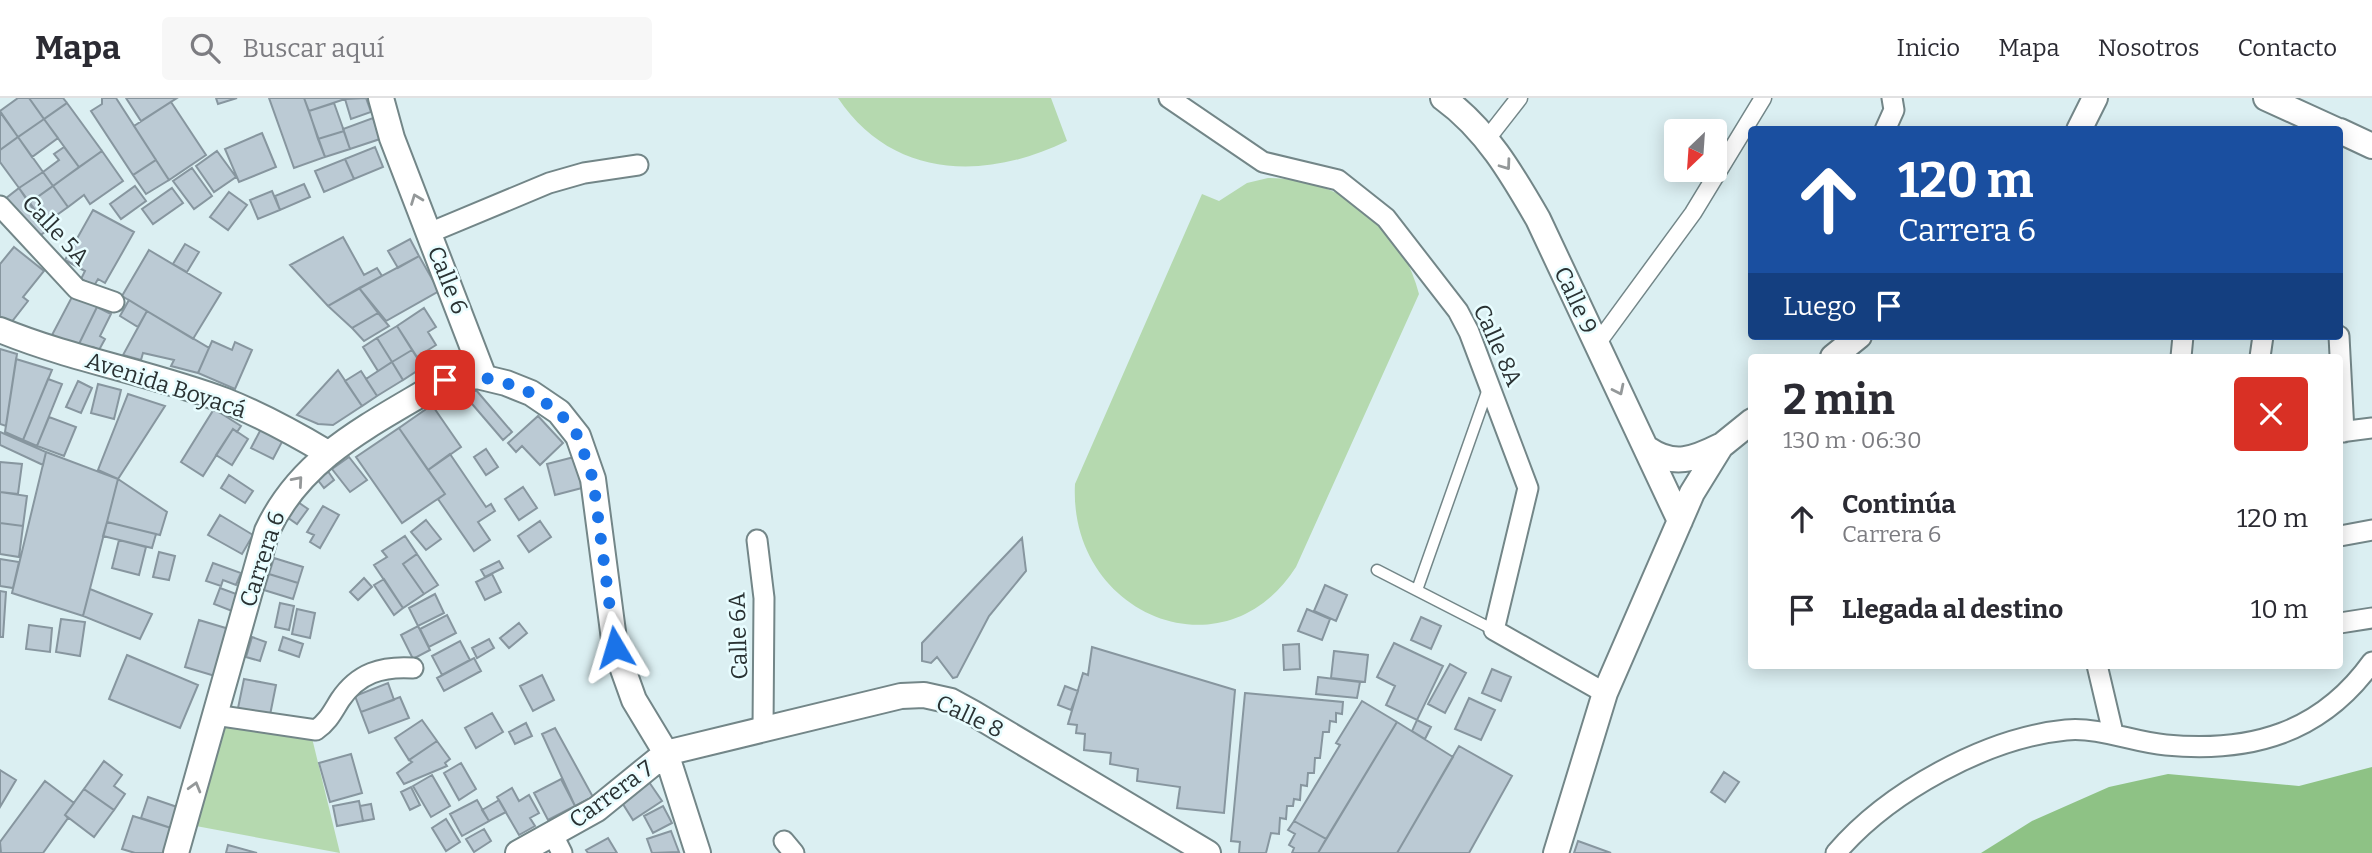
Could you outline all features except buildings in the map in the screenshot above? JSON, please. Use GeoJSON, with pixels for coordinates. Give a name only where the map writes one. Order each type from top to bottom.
{"type":"FeatureCollection","features":[{"type":"Feature","properties":{"kind":"street","name":"Calle 6"},"geometry":{"type":"LineString","coordinates":[[381,98],[392,138],[460,307],[484,377]]}},
{"type":"Feature","properties":{"kind":"street","name":"Calle 8A"},"geometry":{"type":"LineString","coordinates":[[1169,98],[1263,162],[1338,180],[1386,218],[1458,311],[1490,385],[1528,488],[1494,630]]}},
{"type":"Feature","properties":{"kind":"street","name":"Calle 9"},"geometry":{"type":"LineString","coordinates":[[1443,98],[1487,139],[1512,173],[1538,219],[1680,521]]}},
{"type":"Feature","properties":{"kind":"street"},"geometry":{"type":"LineString","coordinates":[[1487,139],[1520,98]]}},
{"type":"Feature","properties":{"kind":"street"},"geometry":{"type":"LineString","coordinates":[[1597,344],[1693,213],[1763,98]]}},
{"type":"Feature","properties":{"kind":"street"},"geometry":{"type":"LineString","coordinates":[[1887,126],[1894,110],[1892,98]]}},
{"type":"Feature","properties":{"kind":"street"},"geometry":{"type":"LineString","coordinates":[[2080,126],[2095,98]]}},
{"type":"Feature","properties":{"kind":"street"},"geometry":{"type":"LineString","coordinates":[[2266,98],[2329,126]]}},
{"type":"Feature","properties":{"kind":"street"},"geometry":{"type":"LineString","coordinates":[[2343,132],[2372,146]]}},
{"type":"Feature","properties":{"kind":"street"},"geometry":{"type":"LineString","coordinates":[[429,233],[549,184],[584,173],[638,165]]}},
{"type":"Feature","properties":{"kind":"street","name":"Calle 5A"},"geometry":{"type":"LineString","coordinates":[[0,206],[77,289],[114,302]]}},
{"type":"Feature","properties":{"kind":"street"},"geometry":{"type":"LineString","coordinates":[[445,380],[457,352],[460,307]]}},
{"type":"Feature","properties":{"kind":"street","name":"Avenida Boyacá"},"geometry":{"type":"LineString","coordinates":[[0,330],[62,352],[226,401],[271,421],[326,453]]}},
{"type":"Feature","properties":{"kind":"street"},"geometry":{"type":"LineString","coordinates":[[1837,354],[1854,340]]}},
{"type":"Feature","properties":{"kind":"street"},"geometry":{"type":"LineString","coordinates":[[484,377],[531,393],[559,412],[578,436],[593,479],[615,647],[623,674],[666,753],[698,853]]}},
{"type":"Feature","properties":{"kind":"street","name":"Carrera 6"},"geometry":{"type":"LineString","coordinates":[[176,853],[267,531],[280,503],[326,453],[445,380],[484,377]]}},
{"type":"Feature","properties":{"kind":"street"},"geometry":{"type":"LineString","coordinates":[[1648,449],[1661,458],[1680,461],[1698,457],[1721,446],[1748,424]]}},
{"type":"Feature","properties":{"kind":"street"},"geometry":{"type":"LineString","coordinates":[[2343,432],[2372,428]]}},
{"type":"Feature","properties":{"kind":"street"},"geometry":{"type":"LineString","coordinates":[[1556,853],[1605,693],[1692,493],[1721,446]]}},
{"type":"Feature","properties":{"kind":"street"},"geometry":{"type":"LineString","coordinates":[[2343,535],[2372,530]]}},
{"type":"Feature","properties":{"kind":"street","name":"Calle 6A"},"geometry":{"type":"LineString","coordinates":[[757,540],[765,623],[763,730]]}},
{"type":"Feature","properties":{"kind":"street"},"geometry":{"type":"LineString","coordinates":[[2343,623],[2372,618]]}},
{"type":"Feature","properties":{"kind":"street"},"geometry":{"type":"LineString","coordinates":[[1494,630],[1605,693]]}},
{"type":"Feature","properties":{"kind":"street"},"geometry":{"type":"LineString","coordinates":[[1836,853],[1879,809],[1898,796],[1975,757],[2032,737],[2067,730],[2113,733],[2165,745],[2254,741],[2288,732],[2339,703],[2372,662]]}},
{"type":"Feature","properties":{"kind":"street"},"geometry":{"type":"LineString","coordinates":[[215,715],[316,730],[325,724],[357,679],[379,669],[413,668]]}},
{"type":"Feature","properties":{"kind":"street"},"geometry":{"type":"LineString","coordinates":[[2098,669],[2113,733]]}},
{"type":"Feature","properties":{"kind":"street","name":"Calle 8"},"geometry":{"type":"LineString","coordinates":[[666,753],[867,702],[924,695],[951,701],[1208,853]]}},
{"type":"Feature","properties":{"kind":"street","name":"Carrera 7"},"geometry":{"type":"LineString","coordinates":[[517,853],[558,844],[666,753]]}},
{"type":"Feature","properties":{"kind":"lane"},"geometry":{"type":"LineString","coordinates":[[1418,590],[1490,385]]}},
{"type":"Feature","properties":{"kind":"lane"},"geometry":{"type":"LineString","coordinates":[[1377,570],[1494,630]]}},
{"type":"Feature","properties":{"kind":"green space"},"geometry":{"type":"Polygon","coordinates":[[[838,98],[1051,98],[1067,141],[1004,163],[942,165],[913,158],[885,145],[860,125],[838,98]]]}},
{"type":"Feature","properties":{"kind":"green space"},"geometry":{"type":"Polygon","coordinates":[[[1268,178],[1295,180],[1320,186],[1343,196],[1364,210],[1383,227],[1398,246],[1419,294],[1296,567],[1266,601],[1230,620],[1193,625],[1156,617],[1123,597],[1096,568],[1080,530],[1075,484],[1202,194],[1219,201],[1247,183],[1268,178]]]}},
{"type":"Feature","properties":{"kind":"green space"},"geometry":{"type":"Polygon","coordinates":[[[224,724],[312,738],[340,853],[196,826],[224,724]]]}},
{"type":"Feature","properties":{"kind":"green space"},"geometry":{"type":"Polygon","coordinates":[[[2372,767],[2372,853],[1981,853],[2032,821],[2109,787],[2168,774],[2299,786],[2372,767]]]}},
{"type":"Feature","properties":{"kind":"route"},"geometry":{"type":"LineString","coordinates":[[445,380],[466,376],[489,377],[531,393],[559,412],[578,436],[593,479],[615,647]]}}]}
